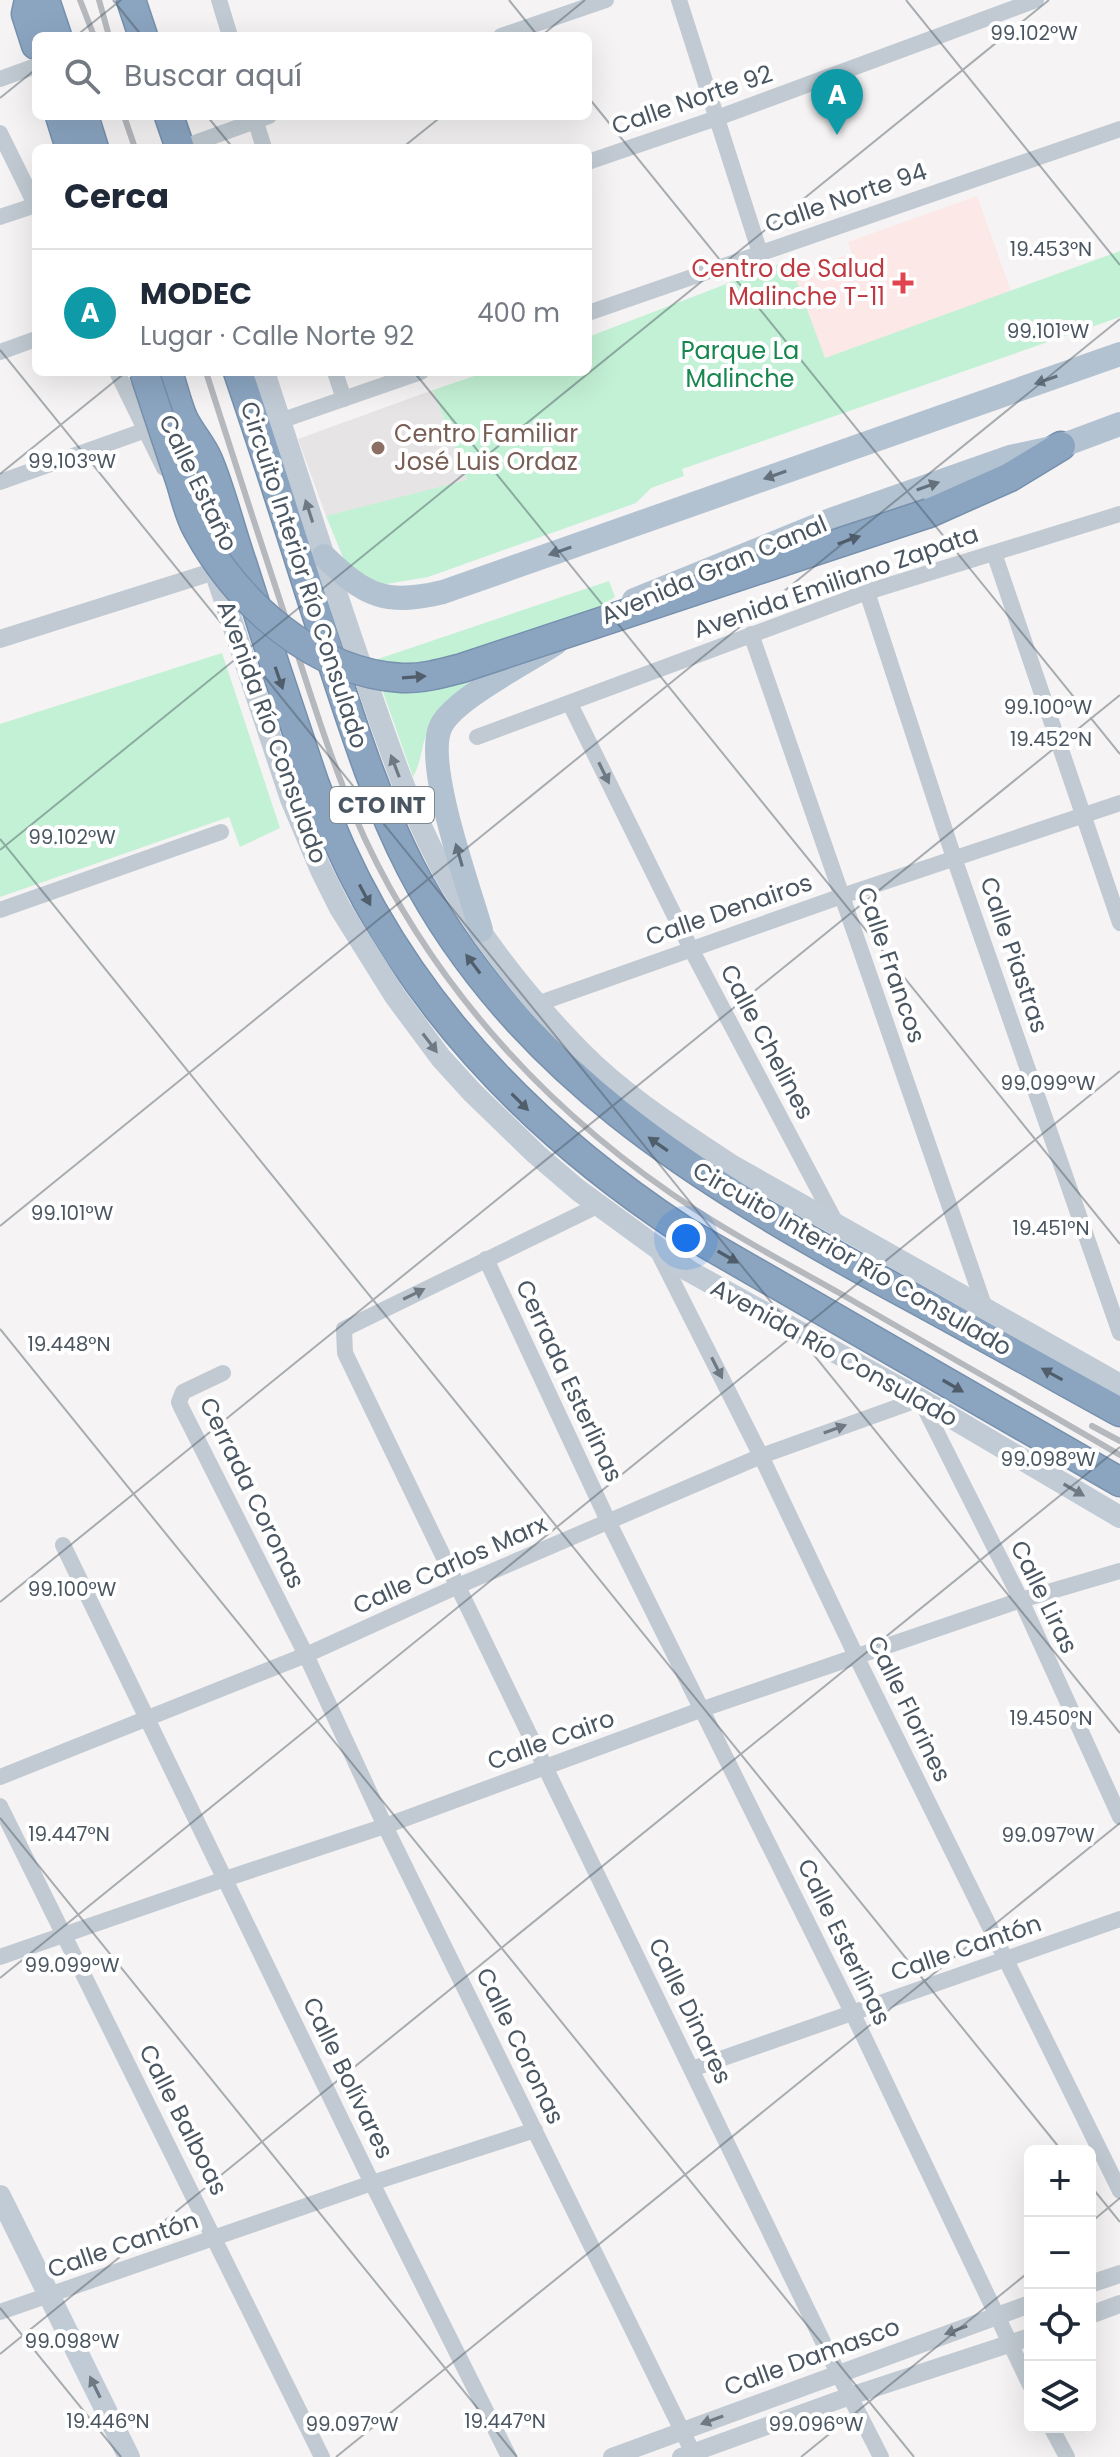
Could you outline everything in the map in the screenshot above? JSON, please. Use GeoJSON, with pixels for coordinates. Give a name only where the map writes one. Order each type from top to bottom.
{"type":"FeatureCollection","features":[{"type":"Feature","properties":{"kind":"highway"},"geometry":{"type":"LineString","coordinates":[[29,0],[26,14],[32,42]]}},
{"type":"Feature","properties":{"kind":"highway"},"geometry":{"type":"LineString","coordinates":[[45,0],[56,32]]}},
{"type":"Feature","properties":{"kind":"highway"},"geometry":{"type":"LineString","coordinates":[[131,0],[142,32]]}},
{"type":"Feature","properties":{"kind":"highway"},"geometry":{"type":"LineString","coordinates":[[61,120],[69,144]]}},
{"type":"Feature","properties":{"kind":"highway"},"geometry":{"type":"LineString","coordinates":[[85,120],[93,144]]}},
{"type":"Feature","properties":{"kind":"highway"},"geometry":{"type":"LineString","coordinates":[[170,120],[179,144]]}},
{"type":"Feature","properties":{"kind":"highway"},"geometry":{"type":"LineString","coordinates":[[145,376],[196,527],[221,566],[250,602],[317,652],[350,668],[404,678],[462,668],[929,513],[1010,477],[1061,446]]}},
{"type":"Feature","properties":{"kind":"highway","name":"Avenida Río Consulado"},"geometry":{"type":"LineString","coordinates":[[169,376],[183,418]]}},
{"type":"Feature","properties":{"kind":"highway","name":"Circuito Interior Río Consulado"},"geometry":{"type":"LineString","coordinates":[[240,376],[330,615],[357,696],[375,789],[431,904],[471,964],[516,1018],[556,1061],[601,1101],[658,1144],[745,1202],[1120,1412]]}},
{"type":"Feature","properties":{"kind":"highway","name":"CTO INT"},"geometry":{"type":"LineString","coordinates":[[183,418],[207,458],[252,640],[280,723],[389,940],[449,1025],[520,1102],[606,1178],[684,1231],[1120,1482]]}},
{"type":"Feature","properties":{"kind":"main road"},"geometry":{"type":"LineString","coordinates":[[324,556],[346,578],[378,596],[404,598],[443,592],[1120,354]]}},
{"type":"Feature","properties":{"kind":"main road","name":"CTO INT"},"geometry":{"type":"LineString","coordinates":[[265,376],[324,556],[330,615]]}},
{"type":"Feature","properties":{"kind":"main road","name":"Avenida Río Consulado"},"geometry":{"type":"LineString","coordinates":[[183,418],[184,468],[215,571],[252,640]]}},
{"type":"Feature","properties":{"kind":"main road","name":"Avenida Gran Canal"},"geometry":{"type":"LineString","coordinates":[[481,930],[438,782],[436,764],[441,726],[459,704],[598,617],[659,588],[833,519],[1010,457],[1061,446],[1120,424]]}},
{"type":"Feature","properties":{"kind":"main road","name":"CTO INT"},"geometry":{"type":"LineString","coordinates":[[357,696],[452,887],[537,1004],[583,1054],[678,1130],[731,1165],[1120,1385]]}},
{"type":"Feature","properties":{"kind":"main road","name":"Avenida Río Consulado"},"geometry":{"type":"LineString","coordinates":[[280,723],[291,799],[340,908],[395,996],[441,1058],[536,1154],[689,1271],[920,1399],[1120,1517]]}},
{"type":"Feature","properties":{"kind":"main road"},"geometry":{"type":"LineString","coordinates":[[0,2196],[129,2457]]}},
{"type":"Feature","properties":{"kind":"street"},"geometry":{"type":"LineString","coordinates":[[219,0],[229,32]]}},
{"type":"Feature","properties":{"kind":"street"},"geometry":{"type":"LineString","coordinates":[[513,32],[606,0]]}},
{"type":"Feature","properties":{"kind":"street"},"geometry":{"type":"LineString","coordinates":[[679,0],[760,253]]}},
{"type":"Feature","properties":{"kind":"street","name":"Calle Norte 92"},"geometry":{"type":"LineString","coordinates":[[592,161],[717,118],[1036,0]]}},
{"type":"Feature","properties":{"kind":"street"},"geometry":{"type":"LineString","coordinates":[[0,79],[32,58]]}},
{"type":"Feature","properties":{"kind":"street"},"geometry":{"type":"LineString","coordinates":[[191,144],[254,120]]}},
{"type":"Feature","properties":{"kind":"street"},"geometry":{"type":"LineString","coordinates":[[259,120],[263,144]]}},
{"type":"Feature","properties":{"kind":"street","name":"Calle Norte 94"},"geometry":{"type":"LineString","coordinates":[[592,312],[1120,129]]}},
{"type":"Feature","properties":{"kind":"street"},"geometry":{"type":"LineString","coordinates":[[0,133],[32,197]]}},
{"type":"Feature","properties":{"kind":"street"},"geometry":{"type":"LineString","coordinates":[[0,217],[32,206]]}},
{"type":"Feature","properties":{"kind":"street"},"geometry":{"type":"LineString","coordinates":[[0,352],[32,340]]}},
{"type":"Feature","properties":{"kind":"street","name":"Calle Estaño"},"geometry":{"type":"LineString","coordinates":[[119,376],[215,571]]}},
{"type":"Feature","properties":{"kind":"street"},"geometry":{"type":"LineString","coordinates":[[336,376],[344,399]]}},
{"type":"Feature","properties":{"kind":"street"},"geometry":{"type":"LineString","coordinates":[[280,421],[410,376]]}},
{"type":"Feature","properties":{"kind":"street"},"geometry":{"type":"LineString","coordinates":[[0,482],[146,430]]}},
{"type":"Feature","properties":{"kind":"street","name":"Avenida Emiliano Zapata"},"geometry":{"type":"LineString","coordinates":[[477,737],[867,592],[1120,514]]}},
{"type":"Feature","properties":{"kind":"street"},"geometry":{"type":"LineString","coordinates":[[994,553],[1120,923]]}},
{"type":"Feature","properties":{"kind":"street"},"geometry":{"type":"LineString","coordinates":[[0,639],[215,571]]}},
{"type":"Feature","properties":{"kind":"street","name":"Calle Piastras"},"geometry":{"type":"LineString","coordinates":[[867,592],[954,858],[1115,1300],[1120,1333]]}},
{"type":"Feature","properties":{"kind":"street","name":"Calle Francos"},"geometry":{"type":"LineString","coordinates":[[751,634],[986,1311]]}},
{"type":"Feature","properties":{"kind":"street","name":"Calle Chelines"},"geometry":{"type":"LineString","coordinates":[[570,704],[691,949],[839,1228]]}},
{"type":"Feature","properties":{"kind":"street","name":"Calle Denairos"},"geometry":{"type":"LineString","coordinates":[[537,1004],[842,896],[1120,803]]}},
{"type":"Feature","properties":{"kind":"street"},"geometry":{"type":"LineString","coordinates":[[0,910],[221,832]]}},
{"type":"Feature","properties":{"kind":"street"},"geometry":{"type":"LineString","coordinates":[[486,1259],[599,1205]]}},
{"type":"Feature","properties":{"kind":"street","name":"Calle Florines"},"geometry":{"type":"LineString","coordinates":[[656,1248],[1120,2191]]}},
{"type":"Feature","properties":{"kind":"street","name":"Calle Dinares"},"geometry":{"type":"LineString","coordinates":[[486,1259],[344,1329],[345,1353],[881,2457]]}},
{"type":"Feature","properties":{"kind":"street","name":"Cerrada Esterlinas"},"geometry":{"type":"LineString","coordinates":[[486,1259],[609,1523]]}},
{"type":"Feature","properties":{"kind":"street","name":"Cerrada Coronas"},"geometry":{"type":"LineString","coordinates":[[223,1373],[187,1388],[179,1402],[306,1655]]}},
{"type":"Feature","properties":{"kind":"street","name":"Calle Carlos Marx"},"geometry":{"type":"LineString","coordinates":[[0,1777],[306,1655],[761,1456],[920,1399]]}},
{"type":"Feature","properties":{"kind":"street","name":"Calle Liras"},"geometry":{"type":"LineString","coordinates":[[920,1399],[1021,1600],[1120,1817]]}},
{"type":"Feature","properties":{"kind":"street","name":"Calle Esterlinas"},"geometry":{"type":"LineString","coordinates":[[609,1523],[853,2014],[1024,2373]]}},
{"type":"Feature","properties":{"kind":"street","name":"Calle Bolívares"},"geometry":{"type":"LineString","coordinates":[[63,1545],[372,2183],[509,2457]]}},
{"type":"Feature","properties":{"kind":"street","name":"Calle Cairo"},"geometry":{"type":"LineString","coordinates":[[0,1957],[385,1826],[703,1709],[1021,1600],[1120,1571]]}},
{"type":"Feature","properties":{"kind":"street","name":"Calle Coronas"},"geometry":{"type":"LineString","coordinates":[[306,1655],[385,1826],[682,2431],[690,2456]]}},
{"type":"Feature","properties":{"kind":"street","name":"Calle Balboas"},"geometry":{"type":"LineString","coordinates":[[0,1806],[322,2457]]}},
{"type":"Feature","properties":{"kind":"street","name":"Calle Cantón"},"geometry":{"type":"LineString","coordinates":[[692,2069],[1120,1919]]}},
{"type":"Feature","properties":{"kind":"street","name":"Calle Cantón"},"geometry":{"type":"LineString","coordinates":[[0,2312],[535,2130]]}},
{"type":"Feature","properties":{"kind":"street"},"geometry":{"type":"LineString","coordinates":[[1096,2282],[1120,2274]]}},
{"type":"Feature","properties":{"kind":"street"},"geometry":{"type":"LineString","coordinates":[[1096,2313],[1120,2304]]}},
{"type":"Feature","properties":{"kind":"street","name":"Calle Damasco"},"geometry":{"type":"LineString","coordinates":[[612,2457],[1024,2306]]}},
{"type":"Feature","properties":{"kind":"street","name":"Calle Damasco"},"geometry":{"type":"LineString","coordinates":[[690,2456],[850,2396],[1024,2339]]}},
{"type":"Feature","properties":{"kind":"street"},"geometry":{"type":"LineString","coordinates":[[1054,2433],[1067,2457]]}},
{"type":"Feature","properties":{"kind":"shaded area","name":"Centro de Salud Malinche T-11"},"geometry":{"type":"Polygon","coordinates":[[[977,196],[1011,292],[825,358],[794,274],[852,253],[848,242],[977,196]]]}},
{"type":"Feature","properties":{"kind":"shaded area","name":"Centro Familiar José Luis Ordaz"},"geometry":{"type":"Polygon","coordinates":[[[433,390],[467,480],[341,522],[326,516],[298,439],[433,390]]]}},
{"type":"Feature","properties":{"kind":"green space","name":"Parque La Malinche"},"geometry":{"type":"Polygon","coordinates":[[[1120,251],[1120,317],[682,469],[684,476],[651,488],[636,503],[428,577],[356,589],[326,516],[467,480],[433,390],[474,376],[592,376],[592,335],[789,260],[825,358],[1120,251]]]}},
{"type":"Feature","properties":{"kind":"green space"},"geometry":{"type":"Polygon","coordinates":[[[609,581],[615,597],[449,699],[427,732],[413,777],[372,661],[609,581]]]}},
{"type":"Feature","properties":{"kind":"green space"},"geometry":{"type":"Polygon","coordinates":[[[222,653],[280,828],[240,847],[229,817],[0,897],[0,724],[222,653]]]}},
{"type":"Feature","properties":{"kind":"railway"},"geometry":{"type":"LineString","coordinates":[[80,0],[92,32]]}},
{"type":"Feature","properties":{"kind":"railway"},"geometry":{"type":"LineString","coordinates":[[99,0],[108,32]]}},
{"type":"Feature","properties":{"kind":"railway"},"geometry":{"type":"LineString","coordinates":[[125,120],[134,144]]}},
{"type":"Feature","properties":{"kind":"railway"},"geometry":{"type":"LineString","coordinates":[[207,376],[343,787],[394,896],[465,1001],[550,1094],[597,1137],[647,1176],[754,1245],[1120,1455]]}},
{"type":"Feature","properties":{"kind":"railway"},"geometry":{"type":"LineString","coordinates":[[1092,1426],[1120,1441]]}},
{"type":"Feature","properties":{"kind":"place","name":"MODEC"},"geometry":{"type":"Point","coordinates":[837,135]}},
{"type":"Feature","properties":{"kind":"place","name":"Centro de Salud Malinche T-11"},"geometry":{"type":"Point","coordinates":[903,283]}},
{"type":"Feature","properties":{"kind":"place","name":"Centro Familiar José Luis Ordaz"},"geometry":{"type":"Point","coordinates":[378,448]}}]}
